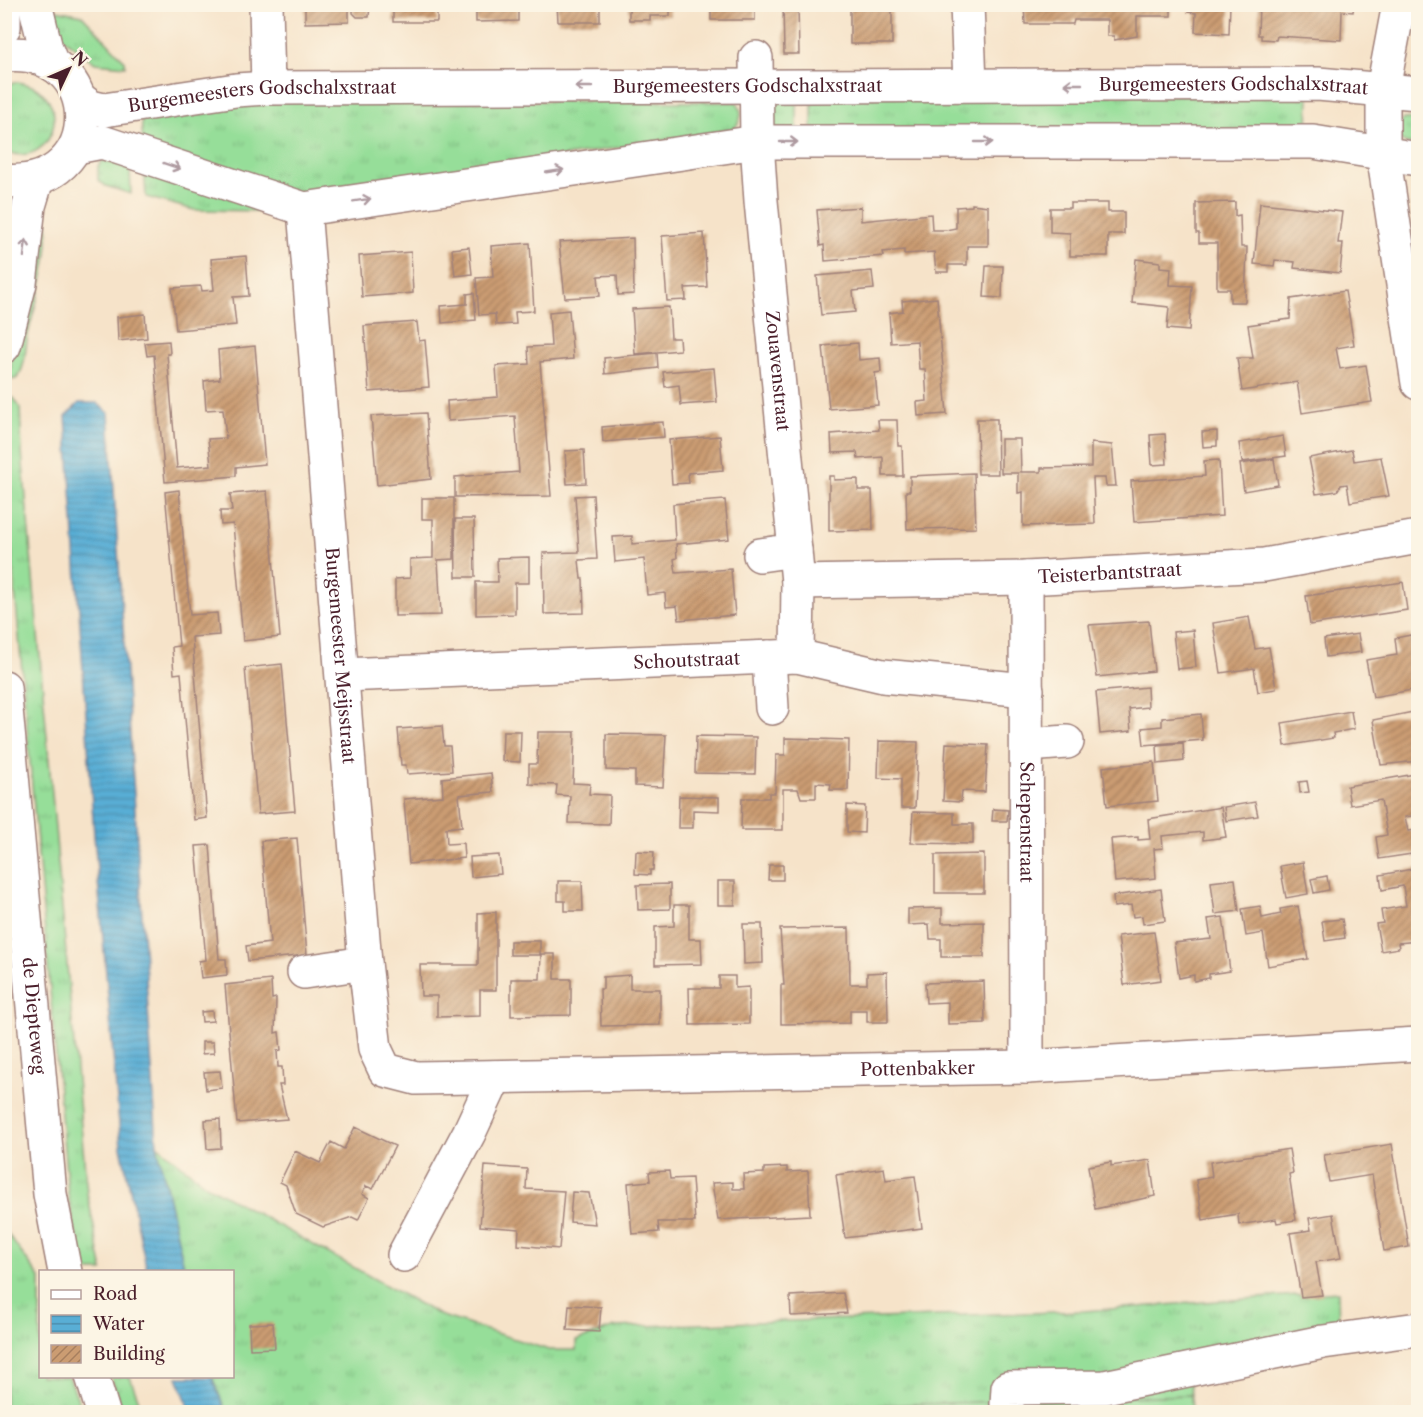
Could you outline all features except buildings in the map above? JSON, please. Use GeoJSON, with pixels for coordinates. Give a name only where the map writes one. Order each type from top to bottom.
{"type":"FeatureCollection","features":[{"type":"Feature","properties":{"kind":"street"},"geometry":{"type":"LineString","coordinates":[[35,4],[52,64]]}},
{"type":"Feature","properties":{"kind":"street"},"geometry":{"type":"LineString","coordinates":[[266,4],[268,88]]}},
{"type":"Feature","properties":{"kind":"street"},"geometry":{"type":"LineString","coordinates":[[967,4],[970,84]]}},
{"type":"Feature","properties":{"kind":"street"},"geometry":{"type":"LineString","coordinates":[[1399,4],[1383,89],[1383,153],[1419,383]]}},
{"type":"Feature","properties":{"kind":"street"},"geometry":{"type":"LineString","coordinates":[[4,13],[4,27]]}},
{"type":"Feature","properties":{"kind":"street"},"geometry":{"type":"LineString","coordinates":[[4,55],[20,54],[37,57],[64,73],[80,99],[82,123],[76,147],[53,172],[37,179],[4,181]]}},
{"type":"Feature","properties":{"kind":"street","name":"Burgemeesters Godschalxstraat"},"geometry":{"type":"LineString","coordinates":[[80,99],[91,107],[104,110],[236,90],[268,88],[755,72],[970,84],[1318,84],[1419,93]]}},
{"type":"Feature","properties":{"kind":"street","name":"Zouavenstraat"},"geometry":{"type":"LineString","coordinates":[[755,72],[757,142],[797,566],[783,656],[772,708]]}},
{"type":"Feature","properties":{"kind":"street"},"geometry":{"type":"LineString","coordinates":[[76,147],[102,142],[304,209],[757,142],[1313,142],[1419,159]]}},
{"type":"Feature","properties":{"kind":"street"},"geometry":{"type":"LineString","coordinates":[[4,346],[20,283],[29,206],[37,179]]}},
{"type":"Feature","properties":{"kind":"street","name":"Burgemeester Meijsstraat"},"geometry":{"type":"LineString","coordinates":[[304,209],[333,659],[375,1049],[385,1070],[416,1078]]}},
{"type":"Feature","properties":{"kind":"street","name":"Teisterbantstraat"},"geometry":{"type":"LineString","coordinates":[[760,555],[797,566],[1026,578],[1264,566],[1419,537]]}},
{"type":"Feature","properties":{"kind":"street","name":"Schepenstraat"},"geometry":{"type":"LineString","coordinates":[[1026,578],[1027,1067]]}},
{"type":"Feature","properties":{"kind":"street","name":"Schoutstraat"},"geometry":{"type":"LineString","coordinates":[[333,659],[783,656],[883,676],[1028,690]]}},
{"type":"Feature","properties":{"kind":"street","name":"de Diepteweg"},"geometry":{"type":"LineString","coordinates":[[4,687],[50,1194],[65,1270]]}},
{"type":"Feature","properties":{"kind":"street"},"geometry":{"type":"LineString","coordinates":[[1028,745],[1067,742]]}},
{"type":"Feature","properties":{"kind":"street"},"geometry":{"type":"LineString","coordinates":[[304,972],[364,963]]}},
{"type":"Feature","properties":{"kind":"street","name":"Pottenbakker"},"geometry":{"type":"LineString","coordinates":[[416,1078],[1027,1067],[1419,1044]]}},
{"type":"Feature","properties":{"kind":"street"},"geometry":{"type":"LineString","coordinates":[[404,1255],[469,1133],[495,1077]]}},
{"type":"Feature","properties":{"kind":"street"},"geometry":{"type":"LineString","coordinates":[[1007,1404],[1008,1388],[1105,1387],[1323,1342],[1419,1329]]}},
{"type":"Feature","properties":{"kind":"street"},"geometry":{"type":"LineString","coordinates":[[92,1378],[103,1413]]}},
{"type":"Feature","properties":{"kind":"green space"},"geometry":{"type":"Polygon","coordinates":[[[51,9],[82,15],[125,61],[125,66],[95,63],[54,31],[51,9]]]}},
{"type":"Feature","properties":{"kind":"green space"},"geometry":{"type":"Polygon","coordinates":[[[18,82],[37,89],[48,100],[54,113],[53,128],[48,140],[37,150],[23,155],[5,152],[5,85],[18,82]]]}},
{"type":"Feature","properties":{"kind":"green space"},"geometry":{"type":"Polygon","coordinates":[[[1309,95],[1308,130],[812,132],[812,96],[1309,95]]]}},
{"type":"Feature","properties":{"kind":"green space"},"geometry":{"type":"Polygon","coordinates":[[[797,96],[797,132],[774,128],[768,119],[772,101],[797,96]]]}},
{"type":"Feature","properties":{"kind":"green space"},"geometry":{"type":"Polygon","coordinates":[[[237,100],[737,102],[741,116],[734,129],[311,197],[143,144],[141,115],[237,100]]]}},
{"type":"Feature","properties":{"kind":"green space"},"geometry":{"type":"Polygon","coordinates":[[[1418,118],[1418,145],[1407,144],[1400,139],[1399,124],[1404,119],[1418,118]]]}},
{"type":"Feature","properties":{"kind":"green space"},"geometry":{"type":"Polygon","coordinates":[[[103,160],[130,168],[131,194],[106,186],[98,180],[98,166],[103,160]]]}},
{"type":"Feature","properties":{"kind":"green space"},"geometry":{"type":"Polygon","coordinates":[[[144,166],[265,211],[194,210],[146,197],[144,166]]]}},
{"type":"Feature","properties":{"kind":"green space"},"geometry":{"type":"Polygon","coordinates":[[[44,212],[48,241],[44,274],[28,335],[22,370],[16,379],[9,380],[12,354],[44,212]]]}},
{"type":"Feature","properties":{"kind":"green space"},"geometry":{"type":"Polygon","coordinates":[[[7,398],[14,398],[20,408],[87,1193],[103,1270],[83,1270],[68,1194],[10,535],[7,398]]]}},
{"type":"Feature","properties":{"kind":"green space"},"geometry":{"type":"Polygon","coordinates":[[[157,1145],[206,1185],[439,1315],[549,1350],[576,1350],[576,1341],[615,1327],[1084,1311],[1338,1292],[1339,1330],[1189,1368],[1191,1395],[806,1408],[805,1412],[226,1412],[212,1378],[234,1378],[234,1270],[185,1270],[157,1145]]]}},
{"type":"Feature","properties":{"kind":"green space"},"geometry":{"type":"Polygon","coordinates":[[[4,1229],[39,1277],[39,1378],[69,1378],[83,1412],[5,1412],[4,1229]]]}},
{"type":"Feature","properties":{"kind":"green space"},"geometry":{"type":"Polygon","coordinates":[[[111,1378],[130,1378],[143,1412],[123,1412],[111,1378]]]}},
{"type":"Feature","properties":{"kind":"green space"},"geometry":{"type":"Polygon","coordinates":[[[1191,1395],[1192,1412],[805,1412],[805,1408],[1191,1395]]]}},
{"type":"Feature","properties":{"kind":"water"},"geometry":{"type":"Polygon","coordinates":[[[79,403],[97,403],[109,413],[157,1145],[185,1270],[147,1270],[121,1147],[94,835],[66,416],[79,403]]]}},
{"type":"Feature","properties":{"kind":"water"},"geometry":{"type":"Polygon","coordinates":[[[177,1378],[212,1378],[226,1412],[191,1412],[177,1378]]]}}]}
